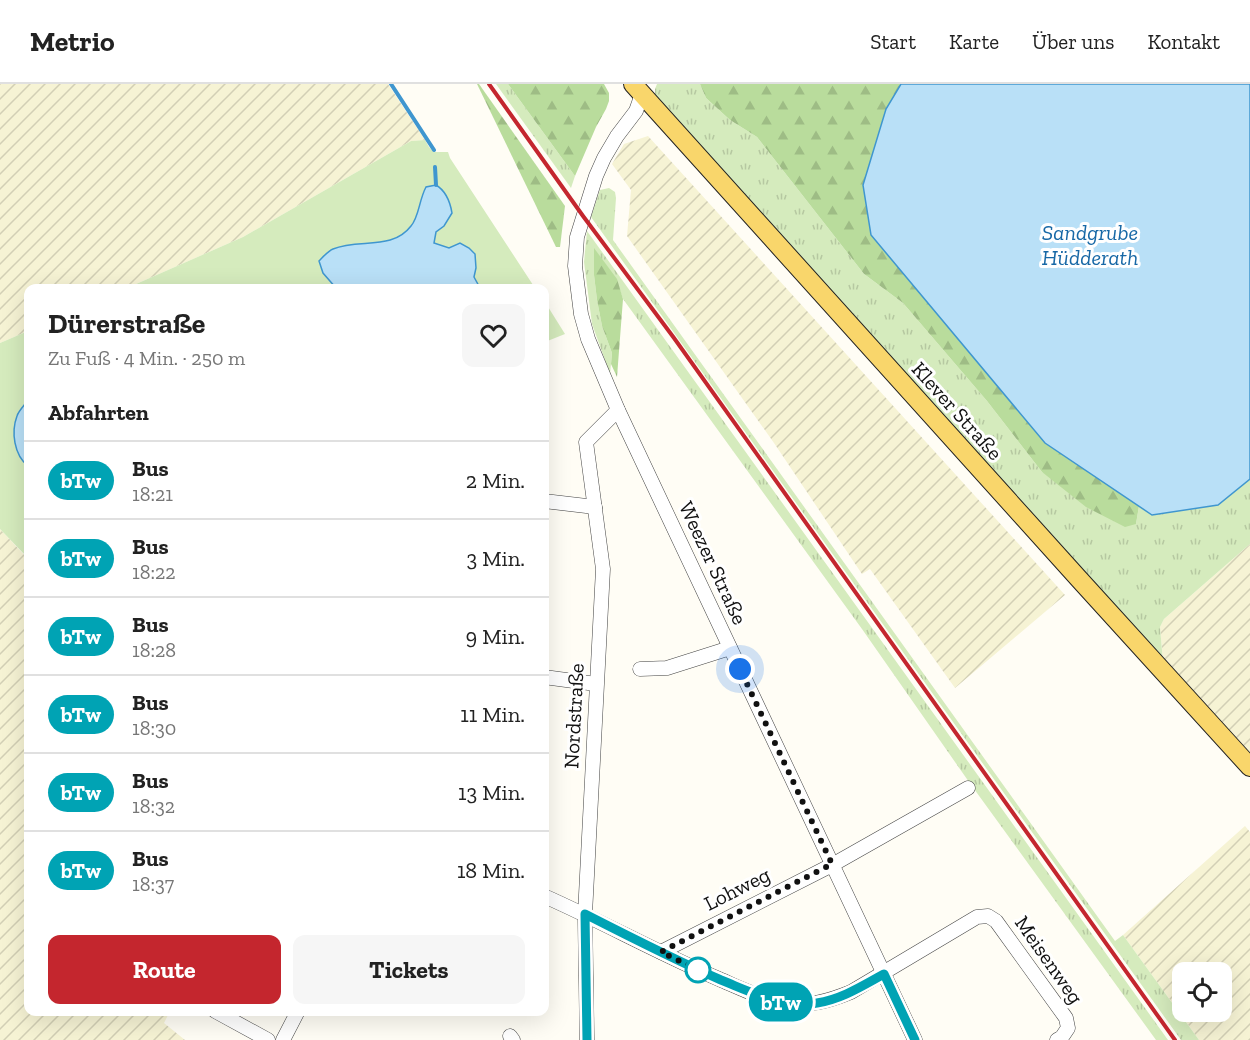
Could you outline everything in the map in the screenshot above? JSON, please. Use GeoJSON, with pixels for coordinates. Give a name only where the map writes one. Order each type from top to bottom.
{"type":"FeatureCollection","features":[{"type":"Feature","properties":{"kind":"main road","name":"Klever Straße"},"geometry":{"type":"LineString","coordinates":[[638,89],[1123,629],[1250,767]]}},
{"type":"Feature","properties":{"kind":"street","name":"Weezer Straße"},"geometry":{"type":"LineString","coordinates":[[638,89],[636,111],[604,158],[596,176],[578,237],[575,266],[581,314],[618,410],[915,1040]]}},
{"type":"Feature","properties":{"kind":"street","name":"Nordstraße"},"geometry":{"type":"LineString","coordinates":[[587,1040],[585,914],[603,569],[586,442],[618,410]]}},
{"type":"Feature","properties":{"kind":"street"},"geometry":{"type":"LineString","coordinates":[[549,502],[595,507]]}},
{"type":"Feature","properties":{"kind":"street"},"geometry":{"type":"LineString","coordinates":[[640,669],[667,668],[730,648]]}},
{"type":"Feature","properties":{"kind":"street"},"geometry":{"type":"LineString","coordinates":[[549,678],[596,684]]}},
{"type":"Feature","properties":{"kind":"street","name":"Lohweg"},"geometry":{"type":"LineString","coordinates":[[661,952],[832,864],[968,789]]}},
{"type":"Feature","properties":{"kind":"street"},"geometry":{"type":"LineString","coordinates":[[549,898],[702,972],[783,1003],[816,1004],[835,999],[884,974]]}},
{"type":"Feature","properties":{"kind":"street","name":"Meisenweg"},"geometry":{"type":"LineString","coordinates":[[884,974],[977,917],[987,916],[996,921],[1066,1018],[1068,1028],[1057,1040]]}},
{"type":"Feature","properties":{"kind":"street"},"geometry":{"type":"LineString","coordinates":[[233,1016],[268,1040]]}},
{"type":"Feature","properties":{"kind":"street"},"geometry":{"type":"LineString","coordinates":[[283,1040],[295,1016]]}},
{"type":"Feature","properties":{"kind":"shaded area"},"geometry":{"type":"Polygon","coordinates":[[[0,84],[388,84],[425,140],[411,141],[243,237],[136,284],[24,284],[24,333],[0,343],[0,84]]]}},
{"type":"Feature","properties":{"kind":"shaded area"},"geometry":{"type":"Polygon","coordinates":[[[648,136],[1065,595],[955,688],[870,569],[862,574],[774,443],[627,236],[631,190],[612,164],[624,144],[648,136]]]}},
{"type":"Feature","properties":{"kind":"shaded area"},"geometry":{"type":"Polygon","coordinates":[[[0,529],[24,555],[24,1016],[168,1016],[164,1023],[185,1040],[0,1040],[0,529]]]}},
{"type":"Feature","properties":{"kind":"shaded area"},"geometry":{"type":"Polygon","coordinates":[[[1250,544],[1250,759],[1163,662],[1160,627],[1164,619],[1250,544]]]}},
{"type":"Feature","properties":{"kind":"shaded area"},"geometry":{"type":"Polygon","coordinates":[[[1245,826],[1250,832],[1250,1040],[1199,1040],[1186,1022],[1232,1022],[1232,962],[1172,962],[1172,1003],[1123,935],[1245,826]]]}},
{"type":"Feature","properties":{"kind":"green space"},"geometry":{"type":"Polygon","coordinates":[[[477,84],[565,206],[560,247],[556,247],[477,84]]]}},
{"type":"Feature","properties":{"kind":"green space"},"geometry":{"type":"Polygon","coordinates":[[[496,84],[508,84],[575,176],[571,188],[496,84]]]}},
{"type":"Feature","properties":{"kind":"green space"},"geometry":{"type":"Polygon","coordinates":[[[508,84],[604,84],[609,93],[609,101],[575,176],[508,84]]]}},
{"type":"Feature","properties":{"kind":"green space"},"geometry":{"type":"Polygon","coordinates":[[[657,84],[700,84],[706,98],[730,120],[757,137],[864,274],[903,303],[987,401],[1042,472],[1136,524],[1139,506],[1152,515],[1218,505],[1250,479],[1250,544],[1164,619],[1160,627],[1163,662],[655,96],[657,84]]]}},
{"type":"Feature","properties":{"kind":"green space"},"geometry":{"type":"Polygon","coordinates":[[[700,84],[901,84],[886,109],[1045,443],[1139,506],[1136,524],[1125,527],[1086,507],[1042,472],[987,401],[903,303],[864,274],[757,137],[730,120],[706,98],[700,84]]]}},
{"type":"Feature","properties":{"kind":"green space"},"geometry":{"type":"Polygon","coordinates":[[[425,140],[434,152],[448,152],[532,284],[136,284],[243,237],[411,141],[425,140]]]}},
{"type":"Feature","properties":{"kind":"green space"},"geometry":{"type":"Polygon","coordinates":[[[609,188],[615,192],[613,240],[1115,941],[1123,935],[1172,1003],[1172,1022],[1186,1022],[1199,1040],[1181,1040],[591,217],[600,190],[609,188]]]}},
{"type":"Feature","properties":{"kind":"green space"},"geometry":{"type":"Polygon","coordinates":[[[587,231],[1168,1040],[1156,1040],[623,299],[616,279],[594,249],[597,300],[602,326],[612,353],[610,374],[592,324],[584,262],[587,231]]]}},
{"type":"Feature","properties":{"kind":"green space"},"geometry":{"type":"Polygon","coordinates":[[[594,248],[617,279],[623,299],[617,377],[611,364],[612,353],[602,326],[597,300],[594,248]]]}},
{"type":"Feature","properties":{"kind":"green space"},"geometry":{"type":"Polygon","coordinates":[[[549,308],[565,334],[549,340],[549,308]]]}},
{"type":"Feature","properties":{"kind":"green space"},"geometry":{"type":"Polygon","coordinates":[[[24,333],[24,554],[0,529],[0,343],[24,333]]]}},
{"type":"Feature","properties":{"kind":"water","name":"Sandgrube Hüdderath"},"geometry":{"type":"Polygon","coordinates":[[[901,84],[1250,84],[1250,479],[1218,505],[1152,515],[1045,443],[871,235],[863,185],[886,109],[901,84]]]}},
{"type":"Feature","properties":{"kind":"water"},"geometry":{"type":"Polygon","coordinates":[[[436,185],[442,190],[452,213],[444,226],[436,232],[434,243],[449,248],[460,243],[469,248],[475,254],[474,277],[478,284],[333,284],[323,273],[319,261],[331,250],[343,246],[385,241],[403,234],[414,222],[426,187],[436,185]]]}},
{"type":"Feature","properties":{"kind":"water"},"geometry":{"type":"Polygon","coordinates":[[[24,405],[24,462],[17,450],[14,436],[15,422],[24,405]]]}},
{"type":"Feature","properties":{"kind":"waterway"},"geometry":{"type":"LineString","coordinates":[[391,84],[434,150]]}},
{"type":"Feature","properties":{"kind":"waterway"},"geometry":{"type":"LineString","coordinates":[[435,167],[436,185]]}},
{"type":"Feature","properties":{"kind":"railway"},"geometry":{"type":"LineString","coordinates":[[489,84],[674,338],[1175,1040]]}},
{"type":"Feature","properties":{"kind":"bus line","name":"bTw"},"geometry":{"type":"LineString","coordinates":[[587,1040],[585,914],[702,972],[783,1003],[816,1004],[835,999],[884,974],[915,1040]]}},
{"type":"Feature","properties":{"kind":"route"},"geometry":{"type":"LineString","coordinates":[[698,970],[661,952],[832,864],[740,669]]}}]}
